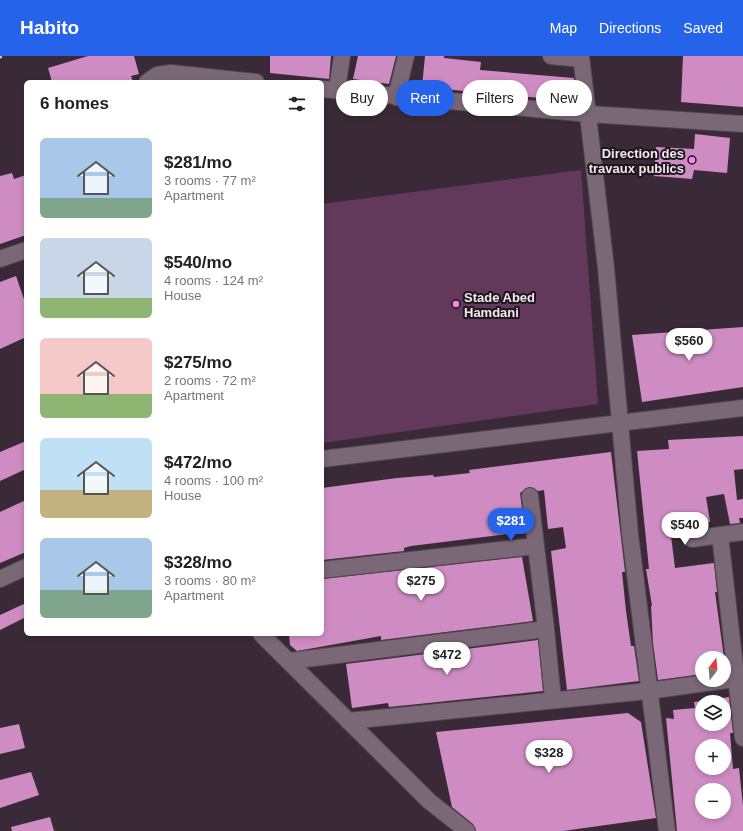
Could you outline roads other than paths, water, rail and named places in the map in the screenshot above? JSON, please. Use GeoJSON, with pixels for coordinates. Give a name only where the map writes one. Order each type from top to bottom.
{"type":"FeatureCollection","features":[{"type":"Feature","properties":{"kind":"street"},"geometry":{"type":"LineString","coordinates":[[342,56],[330,90],[396,97]]}},
{"type":"Feature","properties":{"kind":"street"},"geometry":{"type":"LineString","coordinates":[[400,80],[406,56]]}},
{"type":"Feature","properties":{"kind":"street"},"geometry":{"type":"LineString","coordinates":[[551,56],[581,58],[584,80]]}},
{"type":"Feature","properties":{"kind":"street"},"geometry":{"type":"LineString","coordinates":[[150,80],[157,75],[171,73],[237,80]]}},
{"type":"Feature","properties":{"kind":"street"},"geometry":{"type":"LineString","coordinates":[[454,102],[536,109]]}},
{"type":"Feature","properties":{"kind":"street"},"geometry":{"type":"LineString","coordinates":[[592,114],[743,124]]}},
{"type":"Feature","properties":{"kind":"street"},"geometry":{"type":"LineString","coordinates":[[589,116],[630,534],[648,690],[667,831]]}},
{"type":"Feature","properties":{"kind":"street"},"geometry":{"type":"LineString","coordinates":[[0,259],[24,251]]}},
{"type":"Feature","properties":{"kind":"street"},"geometry":{"type":"LineString","coordinates":[[324,459],[743,408]]}},
{"type":"Feature","properties":{"kind":"street"},"geometry":{"type":"LineString","coordinates":[[530,496],[553,700]]}},
{"type":"Feature","properties":{"kind":"street"},"geometry":{"type":"LineString","coordinates":[[692,539],[743,532]]}},
{"type":"Feature","properties":{"kind":"street"},"geometry":{"type":"LineString","coordinates":[[720,535],[740,678],[743,738]]}},
{"type":"Feature","properties":{"kind":"street"},"geometry":{"type":"LineString","coordinates":[[324,570],[536,546]]}},
{"type":"Feature","properties":{"kind":"street"},"geometry":{"type":"LineString","coordinates":[[0,579],[24,568]]}},
{"type":"Feature","properties":{"kind":"street"},"geometry":{"type":"LineString","coordinates":[[290,661],[546,629]]}},
{"type":"Feature","properties":{"kind":"street"},"geometry":{"type":"LineString","coordinates":[[263,636],[430,800],[467,831]]}},
{"type":"Feature","properties":{"kind":"street"},"geometry":{"type":"LineString","coordinates":[[348,721],[648,690],[740,678]]}},
{"type":"Feature","properties":{"kind":"place","name":"Direction des travaux publics"},"geometry":{"type":"Point","coordinates":[692,160]}},
{"type":"Feature","properties":{"kind":"place","name":"Stade Abed Hamdani"},"geometry":{"type":"Point","coordinates":[456,304]}}]}
